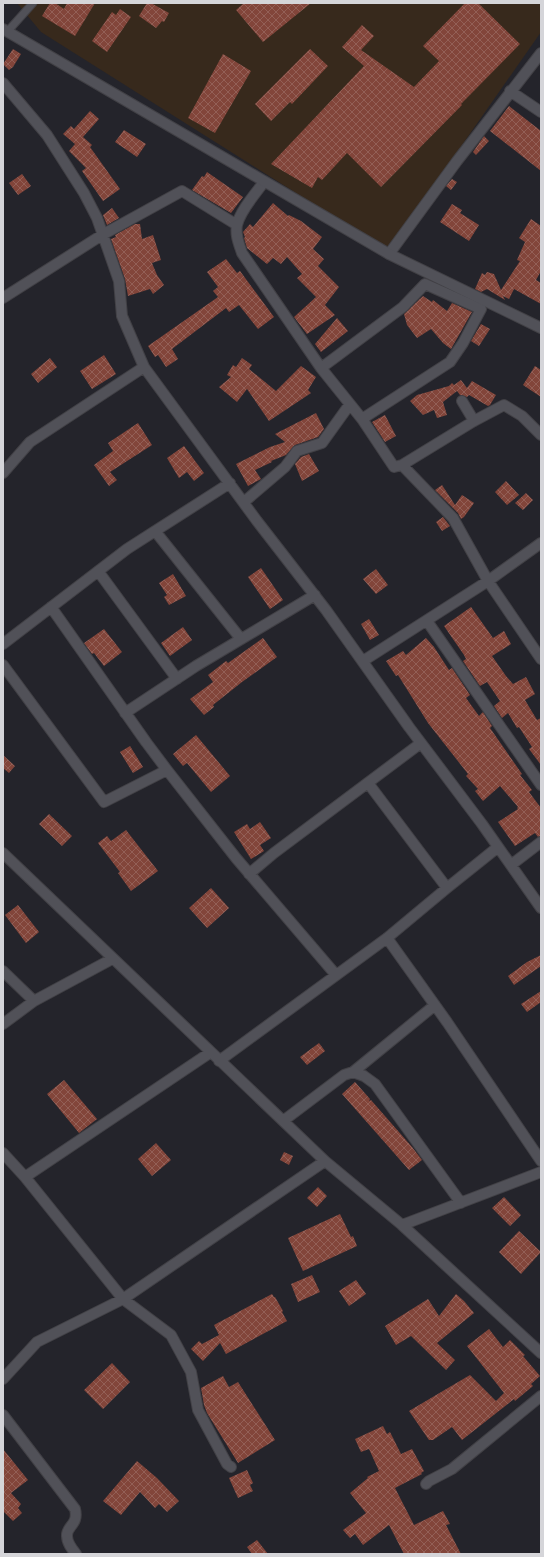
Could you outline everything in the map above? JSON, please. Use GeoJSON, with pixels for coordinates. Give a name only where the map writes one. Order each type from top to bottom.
{"type":"FeatureCollection","features":[{"type":"Feature","properties":{"kind":"street"},"geometry":{"type":"LineString","coordinates":[[5,30],[389,254],[541,328]]}},
{"type":"Feature","properties":{"kind":"street"},"geometry":{"type":"LineString","coordinates":[[389,254],[510,91],[541,53]]}},
{"type":"Feature","properties":{"kind":"street"},"geometry":{"type":"LineString","coordinates":[[3,83],[47,135],[84,193],[96,218],[119,282],[122,316],[144,367],[315,595],[541,908]]}},
{"type":"Feature","properties":{"kind":"street"},"geometry":{"type":"LineString","coordinates":[[510,91],[541,112]]}},
{"type":"Feature","properties":{"kind":"street"},"geometry":{"type":"LineString","coordinates":[[264,182],[244,210],[237,225],[237,240],[242,252],[322,368],[362,419],[394,467],[402,465],[474,420],[504,405],[522,416],[541,435]]}},
{"type":"Feature","properties":{"kind":"street"},"geometry":{"type":"LineString","coordinates":[[3,298],[102,236],[182,191],[237,225]]}},
{"type":"Feature","properties":{"kind":"street"},"geometry":{"type":"LineString","coordinates":[[322,368],[403,307],[425,284],[481,310],[463,343],[450,362],[362,419]]}},
{"type":"Feature","properties":{"kind":"street"},"geometry":{"type":"LineString","coordinates":[[3,473],[30,442],[144,367]]}},
{"type":"Feature","properties":{"kind":"street"},"geometry":{"type":"LineString","coordinates":[[462,401],[474,420]]}},
{"type":"Feature","properties":{"kind":"street"},"geometry":{"type":"LineString","coordinates":[[244,502],[284,467],[297,451],[322,443],[350,404]]}},
{"type":"Feature","properties":{"kind":"street"},"geometry":{"type":"LineString","coordinates":[[402,465],[453,518],[488,581],[541,659]]}},
{"type":"Feature","properties":{"kind":"street"},"geometry":{"type":"LineString","coordinates":[[3,644],[127,549],[230,483]]}},
{"type":"Feature","properties":{"kind":"street"},"geometry":{"type":"LineString","coordinates":[[155,531],[242,639]]}},
{"type":"Feature","properties":{"kind":"street"},"geometry":{"type":"LineString","coordinates":[[363,661],[488,581],[541,543]]}},
{"type":"Feature","properties":{"kind":"street"},"geometry":{"type":"LineString","coordinates":[[98,571],[177,678]]}},
{"type":"Feature","properties":{"kind":"street"},"geometry":{"type":"LineString","coordinates":[[125,713],[177,678],[315,595]]}},
{"type":"Feature","properties":{"kind":"street"},"geometry":{"type":"LineString","coordinates":[[51,607],[167,770],[249,874],[336,975]]}},
{"type":"Feature","properties":{"kind":"street"},"geometry":{"type":"LineString","coordinates":[[427,621],[541,785]]}},
{"type":"Feature","properties":{"kind":"street"},"geometry":{"type":"LineString","coordinates":[[3,665],[104,802],[167,770]]}},
{"type":"Feature","properties":{"kind":"street"},"geometry":{"type":"LineString","coordinates":[[249,874],[274,853],[421,743]]}},
{"type":"Feature","properties":{"kind":"street"},"geometry":{"type":"LineString","coordinates":[[368,783],[447,888]]}},
{"type":"Feature","properties":{"kind":"street"},"geometry":{"type":"LineString","coordinates":[[511,865],[541,842]]}},
{"type":"Feature","properties":{"kind":"street"},"geometry":{"type":"LineString","coordinates":[[219,1061],[387,938],[498,847]]}},
{"type":"Feature","properties":{"kind":"street"},"geometry":{"type":"LineString","coordinates":[[3,853],[112,959],[325,1161],[402,1225],[541,1353]]}},
{"type":"Feature","properties":{"kind":"street"},"geometry":{"type":"LineString","coordinates":[[387,938],[435,1005],[541,1161]]}},
{"type":"Feature","properties":{"kind":"street"},"geometry":{"type":"LineString","coordinates":[[3,1024],[34,1001],[112,959]]}},
{"type":"Feature","properties":{"kind":"street"},"geometry":{"type":"LineString","coordinates":[[3,971],[34,1001]]}},
{"type":"Feature","properties":{"kind":"street"},"geometry":{"type":"LineString","coordinates":[[283,1121],[344,1075],[353,1072],[435,1005]]}},
{"type":"Feature","properties":{"kind":"street"},"geometry":{"type":"LineString","coordinates":[[25,1177],[211,1052]]}},
{"type":"Feature","properties":{"kind":"street"},"geometry":{"type":"LineString","coordinates":[[353,1072],[364,1076],[375,1084],[461,1203]]}},
{"type":"Feature","properties":{"kind":"street"},"geometry":{"type":"LineString","coordinates":[[3,1153],[25,1177],[123,1299],[171,1335],[191,1372],[198,1410],[227,1464],[231,1467]]}},
{"type":"Feature","properties":{"kind":"street"},"geometry":{"type":"LineString","coordinates":[[3,1379],[37,1342],[123,1299],[325,1161]]}},
{"type":"Feature","properties":{"kind":"street"},"geometry":{"type":"LineString","coordinates":[[402,1225],[541,1172]]}},
{"type":"Feature","properties":{"kind":"street"},"geometry":{"type":"LineString","coordinates":[[426,1484],[452,1469],[541,1396]]}},
{"type":"Feature","properties":{"kind":"street"},"geometry":{"type":"LineString","coordinates":[[3,1415],[75,1509],[76,1520],[67,1536],[69,1543],[76,1554]]}},
{"type":"Feature","properties":{"kind":"lane"},"geometry":{"type":"LineString","coordinates":[[5,30],[33,3]]}},
{"type":"Feature","properties":{"kind":"shaded area"},"geometry":{"type":"Polygon","coordinates":[[[17,3],[541,3],[541,32],[388,251],[41,32],[17,3]]]}},
{"type":"Feature","properties":{"kind":"building"},"geometry":{"type":"Polygon","coordinates":[[[50,3],[55,3],[64,9],[67,3],[95,3],[75,36],[42,16],[50,3]]]}},
{"type":"Feature","properties":{"kind":"building"},"geometry":{"type":"Polygon","coordinates":[[[147,3],[151,3],[169,13],[164,22],[162,21],[156,28],[139,16],[147,3]]]}},
{"type":"Feature","properties":{"kind":"building"},"geometry":{"type":"Polygon","coordinates":[[[244,3],[311,3],[263,42],[236,10],[244,3]]]}},
{"type":"Feature","properties":{"kind":"building"},"geometry":{"type":"Polygon","coordinates":[[[465,3],[478,3],[520,44],[381,187],[347,153],[322,180],[318,177],[312,188],[271,164],[364,66],[342,47],[362,25],[374,36],[361,50],[414,87],[439,61],[423,46],[465,3]]]}},
{"type":"Feature","properties":{"kind":"building"},"geometry":{"type":"Polygon","coordinates":[[[120,9],[131,17],[107,52],[92,41],[112,12],[116,15],[120,9]]]}},
{"type":"Feature","properties":{"kind":"building"},"geometry":{"type":"Polygon","coordinates":[[[13,49],[21,54],[13,67],[9,70],[3,64],[13,49]]]}},
{"type":"Feature","properties":{"kind":"building"},"geometry":{"type":"Polygon","coordinates":[[[310,49],[328,66],[292,104],[290,102],[271,121],[255,104],[310,49]]]}},
{"type":"Feature","properties":{"kind":"building"},"geometry":{"type":"Polygon","coordinates":[[[223,54],[251,71],[215,133],[188,118],[223,54]]]}},
{"type":"Feature","properties":{"kind":"building"},"geometry":{"type":"Polygon","coordinates":[[[509,106],[541,131],[541,171],[490,131],[509,106]]]}},
{"type":"Feature","properties":{"kind":"building"},"geometry":{"type":"Polygon","coordinates":[[[90,111],[99,119],[83,137],[92,145],[90,147],[120,189],[103,201],[82,171],[86,168],[69,151],[75,144],[63,134],[71,126],[74,129],[90,111]]]}},
{"type":"Feature","properties":{"kind":"building"},"geometry":{"type":"Polygon","coordinates":[[[124,130],[146,144],[137,157],[115,142],[124,130]]]}},
{"type":"Feature","properties":{"kind":"building"},"geometry":{"type":"Polygon","coordinates":[[[484,136],[489,141],[476,155],[473,152],[484,136]]]}},
{"type":"Feature","properties":{"kind":"building"},"geometry":{"type":"Polygon","coordinates":[[[207,172],[243,197],[231,213],[192,190],[202,176],[204,177],[207,172]]]}},
{"type":"Feature","properties":{"kind":"building"},"geometry":{"type":"Polygon","coordinates":[[[22,174],[31,186],[18,195],[9,183],[22,174]]]}},
{"type":"Feature","properties":{"kind":"building"},"geometry":{"type":"Polygon","coordinates":[[[452,179],[457,182],[451,190],[446,186],[452,179]]]}},
{"type":"Feature","properties":{"kind":"building"},"geometry":{"type":"Polygon","coordinates":[[[273,203],[288,216],[289,215],[301,221],[322,237],[313,249],[324,259],[318,266],[339,287],[325,305],[335,315],[307,334],[294,317],[316,297],[297,278],[302,274],[287,257],[281,264],[273,258],[267,264],[247,248],[244,238],[243,232],[250,224],[253,227],[273,203]]]}},
{"type":"Feature","properties":{"kind":"building"},"geometry":{"type":"Polygon","coordinates":[[[452,204],[462,210],[460,213],[479,225],[469,241],[440,222],[452,204]]]}},
{"type":"Feature","properties":{"kind":"building"},"geometry":{"type":"Polygon","coordinates":[[[112,208],[119,218],[107,225],[103,215],[112,208]]]}},
{"type":"Feature","properties":{"kind":"building"},"geometry":{"type":"Polygon","coordinates":[[[531,219],[541,226],[541,271],[536,280],[541,283],[541,304],[514,289],[509,299],[503,296],[505,300],[487,289],[481,292],[475,289],[482,273],[485,275],[487,272],[494,274],[501,290],[520,261],[517,260],[525,242],[519,238],[531,219]]]}},
{"type":"Feature","properties":{"kind":"building"},"geometry":{"type":"Polygon","coordinates":[[[135,224],[140,224],[142,239],[153,235],[161,260],[152,263],[157,275],[164,285],[153,294],[150,289],[128,296],[125,279],[111,239],[116,237],[115,235],[135,224]]]}},
{"type":"Feature","properties":{"kind":"building"},"geometry":{"type":"Polygon","coordinates":[[[226,259],[237,273],[240,271],[274,317],[258,329],[239,305],[229,312],[226,308],[172,349],[178,359],[166,367],[158,355],[155,357],[148,346],[218,297],[213,291],[218,287],[207,272],[226,259]]]}},
{"type":"Feature","properties":{"kind":"building"},"geometry":{"type":"Polygon","coordinates":[[[423,296],[432,302],[433,300],[447,311],[452,303],[472,312],[451,349],[443,343],[431,329],[417,338],[407,325],[404,314],[423,296]]]}},
{"type":"Feature","properties":{"kind":"building"},"geometry":{"type":"Polygon","coordinates":[[[337,318],[348,331],[321,352],[315,344],[337,318]]]}},
{"type":"Feature","properties":{"kind":"building"},"geometry":{"type":"Polygon","coordinates":[[[481,324],[490,329],[479,346],[471,341],[481,324]]]}},
{"type":"Feature","properties":{"kind":"building"},"geometry":{"type":"Polygon","coordinates":[[[104,355],[116,374],[92,389],[80,371],[104,355]]]}},
{"type":"Feature","properties":{"kind":"building"},"geometry":{"type":"Polygon","coordinates":[[[50,358],[57,367],[38,383],[31,374],[50,358]]]}},
{"type":"Feature","properties":{"kind":"building"},"geometry":{"type":"Polygon","coordinates":[[[242,358],[252,365],[249,369],[276,391],[301,366],[316,377],[308,390],[311,393],[269,421],[247,389],[237,402],[219,387],[231,377],[227,375],[233,365],[236,367],[242,358]]]}},
{"type":"Feature","properties":{"kind":"building"},"geometry":{"type":"Polygon","coordinates":[[[535,366],[541,370],[541,397],[523,385],[535,366]]]}},
{"type":"Feature","properties":{"kind":"building"},"geometry":{"type":"Polygon","coordinates":[[[461,380],[467,388],[472,381],[496,395],[490,405],[488,406],[469,395],[467,397],[460,395],[457,391],[443,402],[447,415],[437,418],[434,410],[423,415],[410,401],[417,395],[449,386],[452,383],[454,385],[461,380]]]}},
{"type":"Feature","properties":{"kind":"building"},"geometry":{"type":"Polygon","coordinates":[[[316,413],[324,429],[318,437],[295,445],[286,455],[255,470],[261,479],[248,486],[236,464],[270,447],[285,442],[275,434],[316,413]]]}},
{"type":"Feature","properties":{"kind":"building"},"geometry":{"type":"Polygon","coordinates":[[[385,415],[396,436],[385,442],[372,422],[385,415]]]}},
{"type":"Feature","properties":{"kind":"building"},"geometry":{"type":"Polygon","coordinates":[[[138,423],[152,445],[110,472],[117,480],[109,486],[94,465],[113,451],[108,443],[138,423]]]}},
{"type":"Feature","properties":{"kind":"building"},"geometry":{"type":"Polygon","coordinates":[[[184,446],[204,473],[194,481],[187,472],[179,478],[167,458],[184,446]]]}},
{"type":"Feature","properties":{"kind":"building"},"geometry":{"type":"Polygon","coordinates":[[[309,454],[319,471],[302,481],[295,464],[301,457],[309,454]]]}},
{"type":"Feature","properties":{"kind":"building"},"geometry":{"type":"Polygon","coordinates":[[[506,481],[519,495],[507,505],[495,492],[506,481]]]}},
{"type":"Feature","properties":{"kind":"building"},"geometry":{"type":"Polygon","coordinates":[[[442,485],[455,505],[462,495],[474,503],[461,519],[458,513],[435,490],[442,485]]]}},
{"type":"Feature","properties":{"kind":"building"},"geometry":{"type":"Polygon","coordinates":[[[526,493],[533,500],[523,510],[515,503],[526,493]]]}},
{"type":"Feature","properties":{"kind":"building"},"geometry":{"type":"Polygon","coordinates":[[[443,517],[450,526],[442,531],[436,522],[443,517]]]}},
{"type":"Feature","properties":{"kind":"building"},"geometry":{"type":"Polygon","coordinates":[[[261,568],[283,600],[270,609],[248,577],[261,568]]]}},
{"type":"Feature","properties":{"kind":"building"},"geometry":{"type":"Polygon","coordinates":[[[376,569],[388,585],[376,594],[363,579],[376,569]]]}},
{"type":"Feature","properties":{"kind":"building"},"geometry":{"type":"Polygon","coordinates":[[[173,574],[186,596],[169,605],[164,597],[167,595],[159,583],[173,574]]]}},
{"type":"Feature","properties":{"kind":"building"},"geometry":{"type":"Polygon","coordinates":[[[471,607],[493,638],[504,631],[511,644],[492,656],[506,676],[513,684],[526,677],[535,694],[525,700],[537,720],[541,718],[541,765],[529,749],[532,747],[519,727],[517,728],[508,713],[502,718],[494,706],[500,701],[487,682],[480,686],[463,661],[466,659],[464,655],[444,626],[471,607]]]}},
{"type":"Feature","properties":{"kind":"building"},"geometry":{"type":"Polygon","coordinates":[[[369,619],[379,635],[370,640],[361,624],[369,619]]]}},
{"type":"Feature","properties":{"kind":"building"},"geometry":{"type":"Polygon","coordinates":[[[183,627],[192,640],[170,656],[161,643],[183,627]]]}},
{"type":"Feature","properties":{"kind":"building"},"geometry":{"type":"Polygon","coordinates":[[[104,629],[122,652],[104,666],[84,643],[104,629]]]}},
{"type":"Feature","properties":{"kind":"building"},"geometry":{"type":"Polygon","coordinates":[[[263,638],[277,657],[213,705],[214,707],[204,715],[190,699],[213,682],[208,675],[226,661],[228,663],[263,638]]]}},
{"type":"Feature","properties":{"kind":"building"},"geometry":{"type":"Polygon","coordinates":[[[426,638],[434,647],[449,670],[452,668],[470,695],[466,698],[479,716],[483,712],[492,726],[490,728],[522,774],[520,775],[532,790],[529,792],[541,808],[541,836],[538,837],[535,833],[515,846],[498,822],[518,809],[518,807],[500,786],[483,801],[475,791],[478,789],[466,776],[468,774],[428,723],[398,675],[396,676],[386,661],[403,651],[406,655],[426,638]]]}},
{"type":"Feature","properties":{"kind":"building"},"geometry":{"type":"Polygon","coordinates":[[[196,735],[230,776],[211,792],[187,763],[183,766],[173,754],[196,735]]]}},
{"type":"Feature","properties":{"kind":"building"},"geometry":{"type":"Polygon","coordinates":[[[130,746],[143,767],[133,773],[120,752],[130,746]]]}},
{"type":"Feature","properties":{"kind":"building"},"geometry":{"type":"Polygon","coordinates":[[[3,755],[15,766],[9,773],[3,768],[3,755]]]}},
{"type":"Feature","properties":{"kind":"building"},"geometry":{"type":"Polygon","coordinates":[[[49,814],[72,836],[62,846],[39,824],[49,814]]]}},
{"type":"Feature","properties":{"kind":"building"},"geometry":{"type":"Polygon","coordinates":[[[260,822],[271,838],[260,845],[264,851],[251,859],[234,832],[247,824],[250,829],[260,822]]]}},
{"type":"Feature","properties":{"kind":"building"},"geometry":{"type":"Polygon","coordinates":[[[126,830],[158,871],[131,891],[118,873],[120,872],[98,843],[107,836],[111,841],[126,830]]]}},
{"type":"Feature","properties":{"kind":"building"},"geometry":{"type":"Polygon","coordinates":[[[211,888],[229,908],[207,928],[189,908],[211,888]]]}},
{"type":"Feature","properties":{"kind":"building"},"geometry":{"type":"Polygon","coordinates":[[[18,905],[39,932],[26,943],[5,915],[18,905]]]}},
{"type":"Feature","properties":{"kind":"building"},"geometry":{"type":"Polygon","coordinates":[[[541,955],[541,966],[514,985],[508,976],[527,962],[541,955]]]}},
{"type":"Feature","properties":{"kind":"building"},"geometry":{"type":"Polygon","coordinates":[[[541,991],[541,1002],[527,1012],[521,1004],[541,991]]]}},
{"type":"Feature","properties":{"kind":"building"},"geometry":{"type":"Polygon","coordinates":[[[319,1043],[325,1051],[307,1065],[300,1057],[319,1043]]]}},
{"type":"Feature","properties":{"kind":"building"},"geometry":{"type":"Polygon","coordinates":[[[64,1080],[97,1119],[79,1133],[47,1094],[64,1080]]]}},
{"type":"Feature","properties":{"kind":"building"},"geometry":{"type":"Polygon","coordinates":[[[355,1082],[370,1099],[369,1101],[371,1100],[422,1160],[409,1170],[342,1094],[355,1082]]]}},
{"type":"Feature","properties":{"kind":"building"},"geometry":{"type":"Polygon","coordinates":[[[156,1143],[171,1160],[152,1176],[138,1159],[156,1143]]]}},
{"type":"Feature","properties":{"kind":"building"},"geometry":{"type":"Polygon","coordinates":[[[284,1152],[293,1156],[289,1165],[280,1160],[284,1152]]]}},
{"type":"Feature","properties":{"kind":"building"},"geometry":{"type":"Polygon","coordinates":[[[318,1187],[327,1196],[317,1207],[307,1198],[318,1187]]]}},
{"type":"Feature","properties":{"kind":"building"},"geometry":{"type":"Polygon","coordinates":[[[504,1197],[521,1215],[510,1226],[492,1208],[504,1197]]]}},
{"type":"Feature","properties":{"kind":"building"},"geometry":{"type":"Polygon","coordinates":[[[340,1214],[357,1246],[303,1271],[288,1238],[340,1214]]]}},
{"type":"Feature","properties":{"kind":"building"},"geometry":{"type":"Polygon","coordinates":[[[519,1231],[541,1252],[521,1274],[499,1252],[519,1231]]]}},
{"type":"Feature","properties":{"kind":"building"},"geometry":{"type":"Polygon","coordinates":[[[312,1275],[320,1292],[298,1302],[291,1284],[312,1275]]]}},
{"type":"Feature","properties":{"kind":"building"},"geometry":{"type":"Polygon","coordinates":[[[356,1280],[366,1294],[349,1306],[339,1291],[356,1280]]]}},
{"type":"Feature","properties":{"kind":"building"},"geometry":{"type":"Polygon","coordinates":[[[272,1294],[283,1311],[282,1312],[287,1321],[226,1354],[220,1343],[203,1361],[191,1349],[199,1341],[202,1344],[219,1335],[214,1325],[272,1294]]]}},
{"type":"Feature","properties":{"kind":"building"},"geometry":{"type":"Polygon","coordinates":[[[456,1294],[474,1313],[437,1343],[455,1360],[446,1370],[411,1336],[396,1345],[385,1326],[428,1299],[439,1316],[456,1294]]]}},
{"type":"Feature","properties":{"kind":"building"},"geometry":{"type":"Polygon","coordinates":[[[489,1329],[503,1347],[510,1340],[525,1355],[523,1356],[540,1376],[531,1384],[533,1386],[515,1401],[514,1399],[462,1440],[452,1427],[433,1440],[429,1440],[409,1411],[470,1375],[496,1401],[504,1393],[467,1346],[489,1329]]]}},
{"type":"Feature","properties":{"kind":"building"},"geometry":{"type":"Polygon","coordinates":[[[112,1363],[130,1382],[103,1409],[84,1390],[112,1363]]]}},
{"type":"Feature","properties":{"kind":"building"},"geometry":{"type":"Polygon","coordinates":[[[223,1376],[229,1387],[238,1382],[275,1440],[238,1463],[207,1413],[201,1388],[223,1376]]]}},
{"type":"Feature","properties":{"kind":"building"},"geometry":{"type":"Polygon","coordinates":[[[383,1426],[387,1434],[390,1432],[401,1454],[412,1449],[424,1471],[421,1473],[422,1474],[395,1488],[414,1525],[443,1511],[450,1524],[446,1525],[461,1554],[404,1554],[389,1525],[363,1545],[355,1534],[350,1538],[343,1530],[366,1513],[350,1493],[368,1478],[367,1477],[379,1471],[369,1449],[361,1452],[355,1439],[383,1426]]]}},
{"type":"Feature","properties":{"kind":"building"},"geometry":{"type":"Polygon","coordinates":[[[3,1449],[28,1480],[11,1493],[21,1504],[18,1508],[22,1513],[13,1521],[3,1511],[3,1449]]]}},
{"type":"Feature","properties":{"kind":"building"},"geometry":{"type":"Polygon","coordinates":[[[137,1461],[157,1478],[179,1501],[167,1512],[159,1504],[155,1508],[140,1492],[121,1515],[103,1501],[137,1461]]]}},
{"type":"Feature","properties":{"kind":"building"},"geometry":{"type":"Polygon","coordinates":[[[247,1470],[253,1483],[250,1485],[253,1491],[238,1498],[229,1478],[247,1470]]]}},
{"type":"Feature","properties":{"kind":"building"},"geometry":{"type":"Polygon","coordinates":[[[257,1540],[268,1554],[252,1554],[247,1547],[257,1540]]]}}]}
